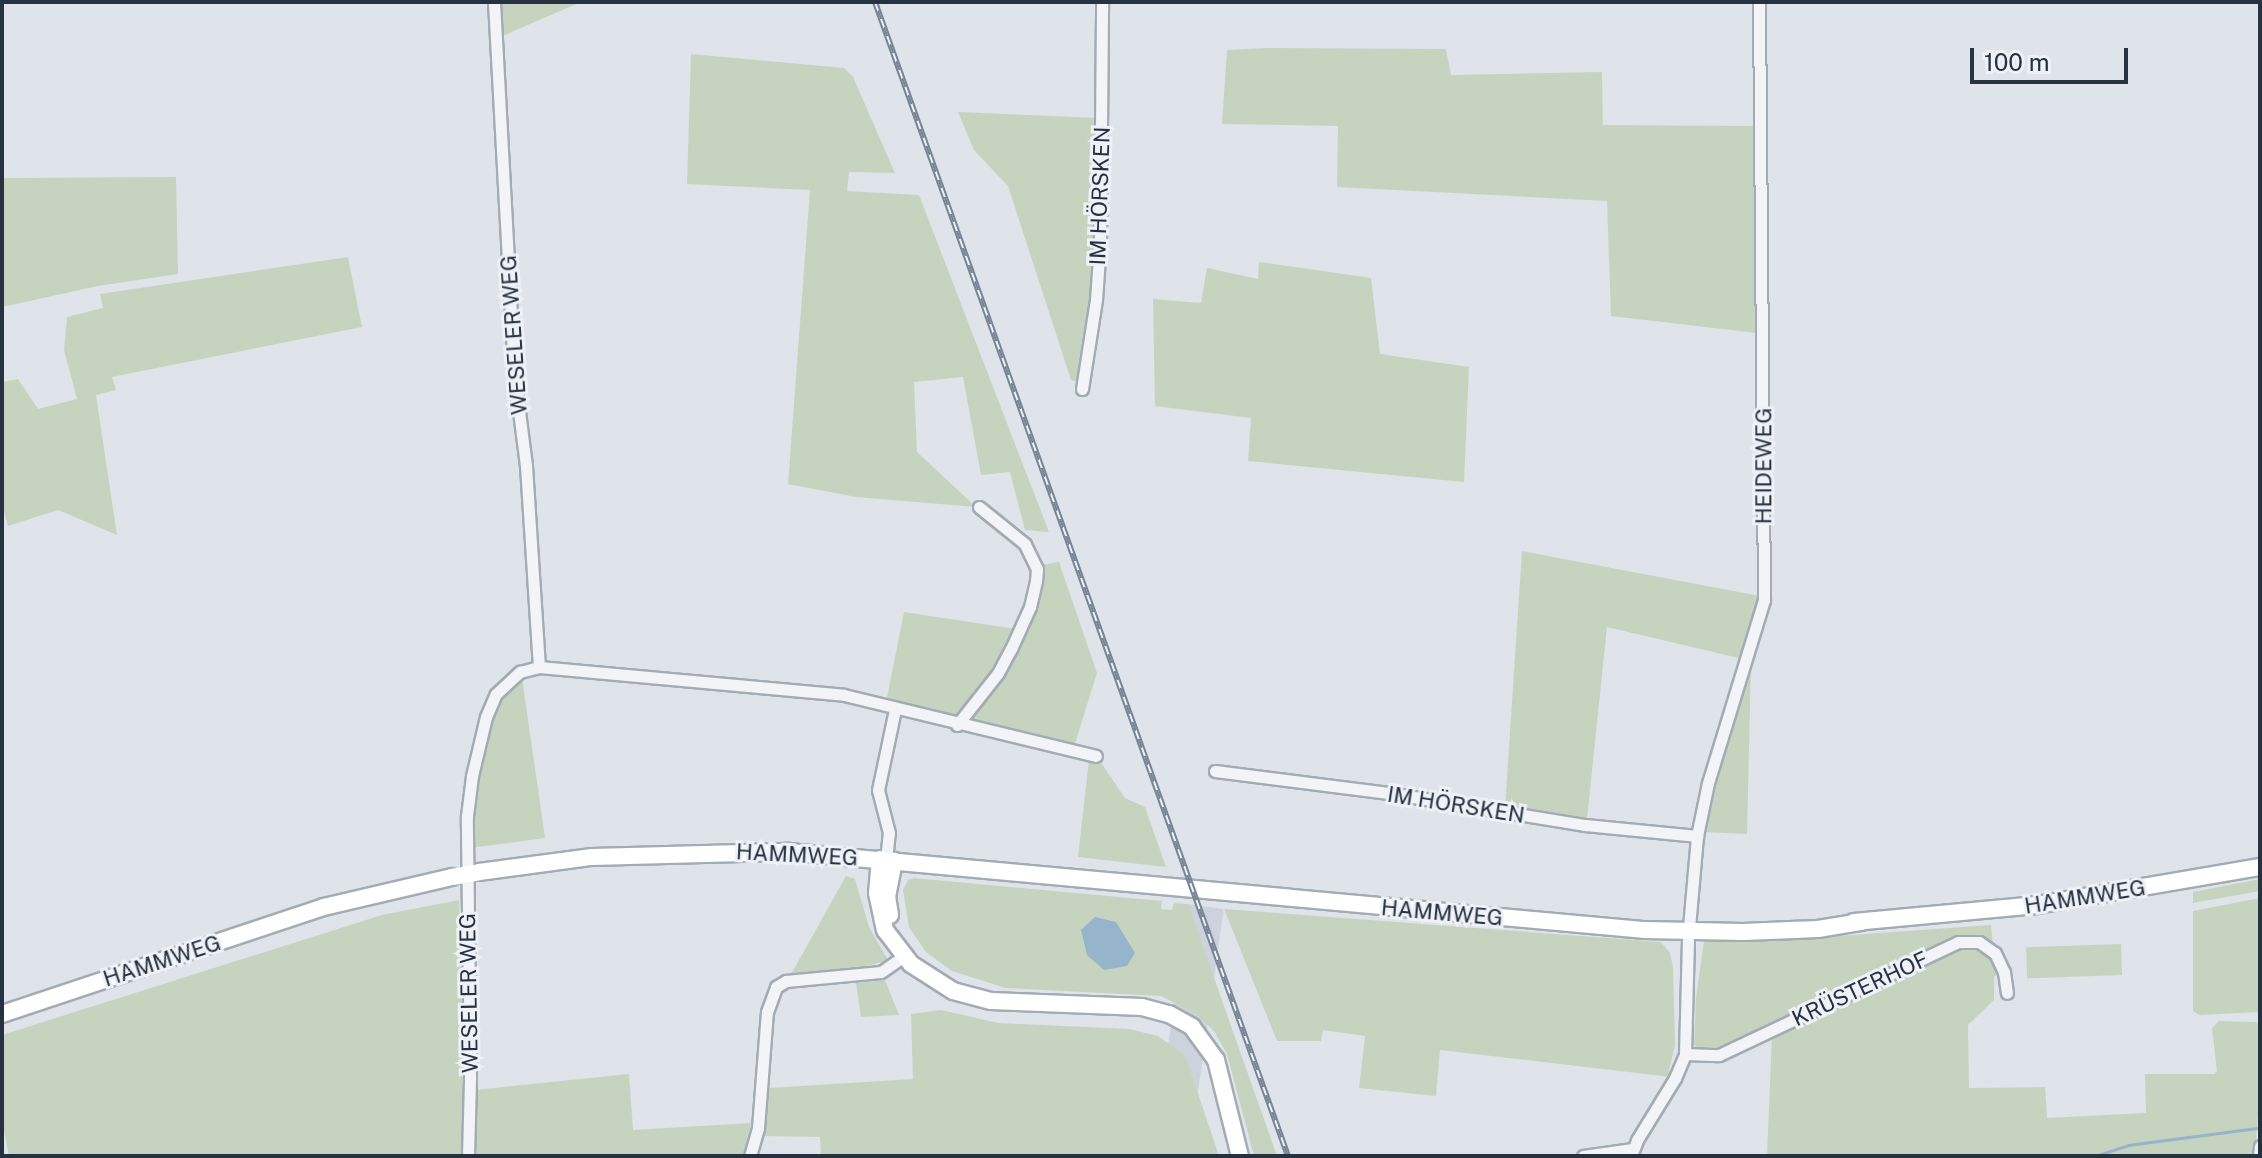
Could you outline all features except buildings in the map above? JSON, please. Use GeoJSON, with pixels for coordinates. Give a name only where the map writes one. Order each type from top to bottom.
{"type":"FeatureCollection","features":[{"type":"Feature","properties":{"kind":"main road","name":"HAMMWEG"},"geometry":{"type":"LineString","coordinates":[[2,1014],[324,907],[452,877],[592,857],[711,851],[887,860],[1411,911],[1611,925],[1689,926],[1861,922],[2037,905],[2260,867]]}},
{"type":"Feature","properties":{"kind":"main road"},"geometry":{"type":"LineString","coordinates":[[887,860],[887,897],[901,952],[924,975],[953,991],[991,1001],[1142,1007],[1181,1019],[1202,1037],[1216,1060],[1240,1156]]}},
{"type":"Feature","properties":{"kind":"street","name":"WESELER WEG"},"geometry":{"type":"LineString","coordinates":[[468,1156],[467,816],[472,776],[486,717],[496,694],[520,672],[539,667],[526,466],[514,373],[494,2]]}},
{"type":"Feature","properties":{"kind":"street","name":"IM HÖRSKEN"},"geometry":{"type":"LineString","coordinates":[[1082,389],[1096,300],[1100,243],[1102,2]]}},
{"type":"Feature","properties":{"kind":"street","name":"HEIDEWEG"},"geometry":{"type":"LineString","coordinates":[[1685,1054],[1689,926],[1697,836],[1708,783],[1761,615],[1765,585],[1759,2]]}},
{"type":"Feature","properties":{"kind":"street"},"geometry":{"type":"LineString","coordinates":[[957,725],[1004,661],[1030,607],[1036,581],[1037,569],[1025,544],[979,507]]}},
{"type":"Feature","properties":{"kind":"street"},"geometry":{"type":"LineString","coordinates":[[539,667],[844,695],[957,725],[1096,756]]}},
{"type":"Feature","properties":{"kind":"street"},"geometry":{"type":"LineString","coordinates":[[887,860],[889,833],[878,790],[895,709]]}},
{"type":"Feature","properties":{"kind":"street","name":"IM HÖRSKEN"},"geometry":{"type":"LineString","coordinates":[[1215,771],[1389,793],[1531,817],[1697,836]]}},
{"type":"Feature","properties":{"kind":"street","name":"KRÜSTERHOF"},"geometry":{"type":"LineString","coordinates":[[1685,1054],[1719,1055],[1958,942],[1979,942],[1995,953],[2004,972],[2007,993]]}},
{"type":"Feature","properties":{"kind":"street"},"geometry":{"type":"LineString","coordinates":[[750,1156],[758,1128],[767,1012],[776,987],[786,981],[881,972],[901,952]]}},
{"type":"Feature","properties":{"kind":"street"},"geometry":{"type":"LineString","coordinates":[[1583,1156],[1632,1152],[1675,1078],[1685,1054]]}},
{"type":"Feature","properties":{"kind":"street"},"geometry":{"type":"LineString","coordinates":[[2259,1156],[2260,1146]]}},
{"type":"Feature","properties":{"kind":"shaded area"},"geometry":{"type":"Polygon","coordinates":[[[1188,904],[1224,909],[1189,1156],[1153,1156],[1188,904]]]}},
{"type":"Feature","properties":{"kind":"green space"},"geometry":{"type":"Polygon","coordinates":[[[497,2],[581,2],[500,37],[497,2]]]}},
{"type":"Feature","properties":{"kind":"green space"},"geometry":{"type":"Polygon","coordinates":[[[1446,49],[1451,75],[1602,72],[1603,125],[1753,126],[1757,333],[1611,316],[1607,201],[1337,187],[1338,126],[1222,124],[1227,50],[1446,49]]]}},
{"type":"Feature","properties":{"kind":"green space"},"geometry":{"type":"Polygon","coordinates":[[[691,54],[844,68],[853,77],[895,173],[849,172],[847,191],[919,195],[1049,532],[1025,530],[1010,472],[981,475],[963,377],[914,382],[917,452],[976,507],[856,497],[788,484],[810,190],[687,184],[691,54]]]}},
{"type":"Feature","properties":{"kind":"green space"},"geometry":{"type":"Polygon","coordinates":[[[958,112],[1097,118],[1091,296],[1078,382],[1071,380],[1008,186],[974,150],[958,112]]]}},
{"type":"Feature","properties":{"kind":"green space"},"geometry":{"type":"Polygon","coordinates":[[[176,177],[178,274],[98,286],[2,307],[2,178],[176,177]]]}},
{"type":"Feature","properties":{"kind":"green space"},"geometry":{"type":"Polygon","coordinates":[[[348,257],[362,327],[112,377],[116,390],[96,395],[117,535],[58,510],[8,526],[2,505],[2,382],[18,379],[38,409],[77,399],[64,350],[67,317],[103,308],[100,294],[348,257]]]}},
{"type":"Feature","properties":{"kind":"green space"},"geometry":{"type":"Polygon","coordinates":[[[1259,262],[1371,278],[1380,354],[1469,367],[1464,482],[1248,461],[1251,418],[1155,406],[1153,299],[1201,303],[1207,268],[1258,279],[1259,262]]]}},
{"type":"Feature","properties":{"kind":"green space"},"geometry":{"type":"Polygon","coordinates":[[[1522,551],[1760,596],[1743,659],[1607,627],[1587,819],[1505,808],[1522,551]]]}},
{"type":"Feature","properties":{"kind":"green space"},"geometry":{"type":"Polygon","coordinates":[[[1059,562],[1097,673],[1074,747],[967,722],[1017,650],[1034,610],[1042,565],[1059,562]]]}},
{"type":"Feature","properties":{"kind":"green space"},"geometry":{"type":"Polygon","coordinates":[[[904,612],[1016,629],[977,692],[955,719],[886,703],[904,612]]]}},
{"type":"Feature","properties":{"kind":"green space"},"geometry":{"type":"Polygon","coordinates":[[[1751,664],[1747,834],[1703,832],[1751,664]]]}},
{"type":"Feature","properties":{"kind":"green space"},"geometry":{"type":"Polygon","coordinates":[[[522,678],[545,838],[470,848],[470,817],[482,744],[499,696],[522,678]]]}},
{"type":"Feature","properties":{"kind":"green space"},"geometry":{"type":"Polygon","coordinates":[[[1089,760],[1102,764],[1125,798],[1145,807],[1166,867],[1078,857],[1089,760]]]}},
{"type":"Feature","properties":{"kind":"green space"},"geometry":{"type":"Polygon","coordinates":[[[846,876],[855,879],[869,927],[888,960],[854,970],[790,976],[846,876]]]}},
{"type":"Feature","properties":{"kind":"green space"},"geometry":{"type":"Polygon","coordinates":[[[914,878],[1162,901],[1161,909],[1172,910],[1174,903],[1188,904],[1277,1156],[1254,1156],[1227,1054],[1214,1031],[1196,1014],[1161,996],[1006,988],[952,971],[926,952],[909,927],[903,890],[908,880],[914,878]]]}},
{"type":"Feature","properties":{"kind":"green space"},"geometry":{"type":"Polygon","coordinates":[[[2260,879],[2260,891],[2193,903],[2193,892],[2260,879]]]}},
{"type":"Feature","properties":{"kind":"green space"},"geometry":{"type":"Polygon","coordinates":[[[2260,898],[2260,1012],[2199,1015],[2193,1011],[2193,911],[2260,898]]]}},
{"type":"Feature","properties":{"kind":"green space"},"geometry":{"type":"Polygon","coordinates":[[[459,900],[466,1073],[463,1156],[9,1156],[2,1121],[2,1035],[382,915],[459,900]]]}},
{"type":"Feature","properties":{"kind":"green space"},"geometry":{"type":"Polygon","coordinates":[[[1224,909],[1661,942],[1670,953],[1673,967],[1675,1045],[1669,1070],[1673,1074],[1671,1077],[1440,1050],[1436,1096],[1359,1088],[1365,1036],[1323,1030],[1321,1041],[1277,1041],[1224,909]]]}},
{"type":"Feature","properties":{"kind":"green space"},"geometry":{"type":"Polygon","coordinates":[[[1991,925],[1993,947],[1976,937],[1716,1051],[1699,1051],[1694,1044],[1696,998],[1704,941],[1767,941],[1991,925]]]}},
{"type":"Feature","properties":{"kind":"green space"},"geometry":{"type":"Polygon","coordinates":[[[2121,944],[2122,975],[2027,978],[2026,947],[2121,944]]]}},
{"type":"Feature","properties":{"kind":"green space"},"geometry":{"type":"Polygon","coordinates":[[[1962,946],[1978,946],[1986,951],[2001,975],[1994,976],[1994,1000],[1968,1025],[1969,1088],[2045,1087],[2047,1118],[2146,1113],[2145,1074],[2214,1074],[2217,1071],[2212,1028],[2219,1021],[2256,1022],[2260,1024],[2260,1088],[2255,1156],[1767,1156],[1772,1034],[1962,946]]]}},
{"type":"Feature","properties":{"kind":"green space"},"geometry":{"type":"Polygon","coordinates":[[[885,980],[899,1015],[861,1017],[856,983],[885,980]]]}},
{"type":"Feature","properties":{"kind":"green space"},"geometry":{"type":"Polygon","coordinates":[[[941,1010],[998,1023],[1129,1029],[1158,1036],[1185,1055],[1219,1156],[821,1156],[820,1137],[762,1136],[769,1088],[913,1079],[911,1014],[941,1010]]]}},
{"type":"Feature","properties":{"kind":"green space"},"geometry":{"type":"Polygon","coordinates":[[[629,1074],[633,1130],[751,1123],[743,1156],[472,1156],[475,1090],[629,1074]]]}},
{"type":"Feature","properties":{"kind":"water"},"geometry":{"type":"Polygon","coordinates":[[[1095,917],[1116,922],[1135,953],[1127,966],[1104,970],[1087,955],[1081,930],[1095,917]]]}},
{"type":"Feature","properties":{"kind":"waterway"},"geometry":{"type":"LineString","coordinates":[[2095,1156],[2128,1145],[2257,1128]]}},
{"type":"Feature","properties":{"kind":"railway"},"geometry":{"type":"LineString","coordinates":[[875,2],[1288,1156]]}}]}
